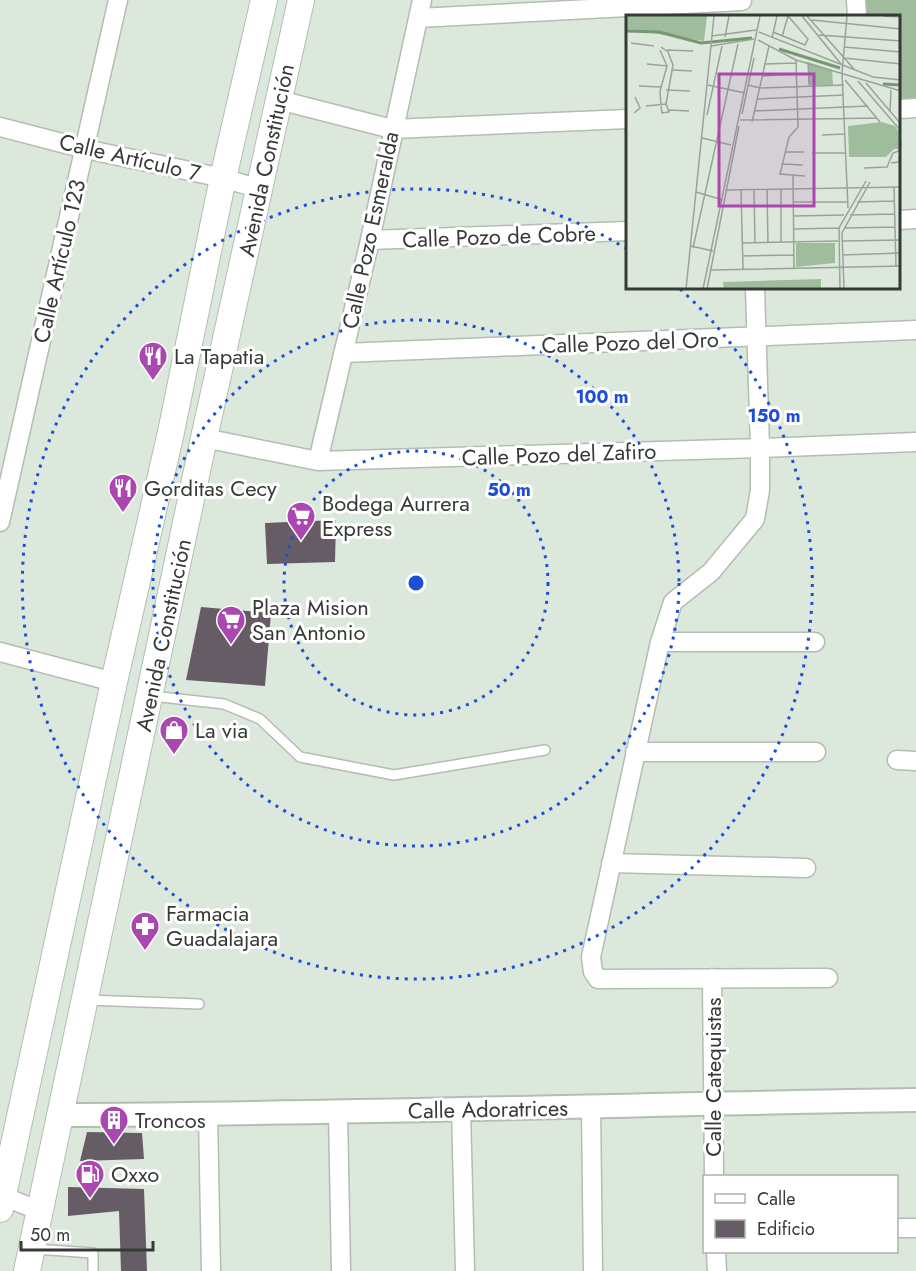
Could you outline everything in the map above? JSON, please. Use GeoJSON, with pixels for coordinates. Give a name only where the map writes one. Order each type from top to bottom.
{"type":"FeatureCollection","features":[{"type":"Feature","properties":{"kind":"main road","name":"Avenida Constitución"},"geometry":{"type":"LineString","coordinates":[[1,1200],[264,0]]}},
{"type":"Feature","properties":{"kind":"main road","name":"Avenida Constitución"},"geometry":{"type":"LineString","coordinates":[[29,1260],[204,438],[301,0]]}},
{"type":"Feature","properties":{"kind":"street","name":"Calle Artículo 123"},"geometry":{"type":"LineString","coordinates":[[0,522],[118,0]]}},
{"type":"Feature","properties":{"kind":"street"},"geometry":{"type":"LineString","coordinates":[[856,0],[857,15]]}},
{"type":"Feature","properties":{"kind":"street"},"geometry":{"type":"LineString","coordinates":[[420,9],[742,6]]}},
{"type":"Feature","properties":{"kind":"street","name":"Calle Pozo Esmeralda"},"geometry":{"type":"LineString","coordinates":[[318,461],[370,240],[420,9]]}},
{"type":"Feature","properties":{"kind":"street"},"geometry":{"type":"LineString","coordinates":[[279,100],[393,129],[626,119]]}},
{"type":"Feature","properties":{"kind":"street"},"geometry":{"type":"LineString","coordinates":[[901,109],[916,108]]}},
{"type":"Feature","properties":{"kind":"street","name":"Calle Artículo 7"},"geometry":{"type":"LineString","coordinates":[[0,127],[85,149],[224,178],[260,189]]}},
{"type":"Feature","properties":{"kind":"street"},"geometry":{"type":"LineString","coordinates":[[901,220],[916,219]]}},
{"type":"Feature","properties":{"kind":"street","name":"Calle Pozo de Cobre"},"geometry":{"type":"LineString","coordinates":[[370,240],[626,231]]}},
{"type":"Feature","properties":{"kind":"street"},"geometry":{"type":"LineString","coordinates":[[755,290],[760,489],[755,519],[711,572],[674,602],[660,642],[591,957],[593,972],[598,978],[828,978]]}},
{"type":"Feature","properties":{"kind":"street","name":"Calle Pozo del Oro"},"geometry":{"type":"LineString","coordinates":[[344,353],[916,330]]}},
{"type":"Feature","properties":{"kind":"street","name":"Calle Pozo del Zafiro"},"geometry":{"type":"LineString","coordinates":[[204,438],[318,461],[916,442]]}},
{"type":"Feature","properties":{"kind":"street"},"geometry":{"type":"LineString","coordinates":[[660,642],[815,642]]}},
{"type":"Feature","properties":{"kind":"street"},"geometry":{"type":"LineString","coordinates":[[0,652],[114,682]]}},
{"type":"Feature","properties":{"kind":"street"},"geometry":{"type":"LineString","coordinates":[[635,752],[816,752]]}},
{"type":"Feature","properties":{"kind":"street"},"geometry":{"type":"LineString","coordinates":[[897,760],[916,762]]}},
{"type":"Feature","properties":{"kind":"street"},"geometry":{"type":"LineString","coordinates":[[611,863],[806,868]]}},
{"type":"Feature","properties":{"kind":"street","name":"Calle Catequistas"},"geometry":{"type":"LineString","coordinates":[[712,978],[714,1175]]}},
{"type":"Feature","properties":{"kind":"street","name":"Calle Adoratrices"},"geometry":{"type":"LineString","coordinates":[[60,1115],[208,1115],[591,1107],[712,1102],[916,1100]]}},
{"type":"Feature","properties":{"kind":"street"},"geometry":{"type":"LineString","coordinates":[[591,1107],[594,1271]]}},
{"type":"Feature","properties":{"kind":"street"},"geometry":{"type":"LineString","coordinates":[[461,1109],[465,1271]]}},
{"type":"Feature","properties":{"kind":"street"},"geometry":{"type":"LineString","coordinates":[[338,1111],[340,1271]]}},
{"type":"Feature","properties":{"kind":"street"},"geometry":{"type":"LineString","coordinates":[[208,1115],[212,1271]]}},
{"type":"Feature","properties":{"kind":"street"},"geometry":{"type":"LineString","coordinates":[[1,1200],[40,1211]]}},
{"type":"Feature","properties":{"kind":"street"},"geometry":{"type":"LineString","coordinates":[[898,1228],[916,1228]]}},
{"type":"Feature","properties":{"kind":"street"},"geometry":{"type":"LineString","coordinates":[[716,1253],[717,1271]]}},
{"type":"Feature","properties":{"kind":"lane"},"geometry":{"type":"LineString","coordinates":[[150,696],[224,704],[260,719],[300,757],[394,776],[546,750]]}},
{"type":"Feature","properties":{"kind":"lane"},"geometry":{"type":"LineString","coordinates":[[86,999],[199,1004]]}},
{"type":"Feature","properties":{"kind":"lane"},"geometry":{"type":"LineString","coordinates":[[29,1260],[93,1253],[93,1271]]}},
{"type":"Feature","properties":{"kind":"green space"},"geometry":{"type":"Polygon","coordinates":[[[858,0],[916,0],[916,107],[901,107],[901,15],[859,15],[858,0]]]}},
{"type":"Feature","properties":{"kind":"building","name":"Bodega Aurrera Express"},"geometry":{"type":"Polygon","coordinates":[[[336,520],[335,562],[267,564],[265,523],[336,520]]]}},
{"type":"Feature","properties":{"kind":"building","name":"Plaza Mision San Antonio"},"geometry":{"type":"Polygon","coordinates":[[[201,607],[271,613],[265,686],[186,680],[201,607]]]}},
{"type":"Feature","properties":{"kind":"building","name":"Troncos"},"geometry":{"type":"Polygon","coordinates":[[[87,1132],[142,1133],[144,1159],[80,1161],[87,1132]]]}},
{"type":"Feature","properties":{"kind":"building"},"geometry":{"type":"Polygon","coordinates":[[[68,1187],[144,1189],[147,1271],[121,1271],[119,1211],[68,1216],[68,1187]]]}},
{"type":"Feature","properties":{"kind":"place","name":"La Tapatia"},"geometry":{"type":"Point","coordinates":[153,382]}},
{"type":"Feature","properties":{"kind":"place","name":"Gorditas Cecy"},"geometry":{"type":"Point","coordinates":[123,514]}},
{"type":"Feature","properties":{"kind":"place","name":"Bodega Aurrera Express"},"geometry":{"type":"Point","coordinates":[301,542]}},
{"type":"Feature","properties":{"kind":"place","name":"Plaza Mision San Antonio"},"geometry":{"type":"Point","coordinates":[231,646]}},
{"type":"Feature","properties":{"kind":"place","name":"La via"},"geometry":{"type":"Point","coordinates":[174,756]}},
{"type":"Feature","properties":{"kind":"place","name":"Farmacia Guadalajara"},"geometry":{"type":"Point","coordinates":[145,952]}},
{"type":"Feature","properties":{"kind":"place","name":"Troncos"},"geometry":{"type":"Point","coordinates":[114,1146]}},
{"type":"Feature","properties":{"kind":"place","name":"Oxxo"},"geometry":{"type":"Point","coordinates":[90,1200]}}]}
